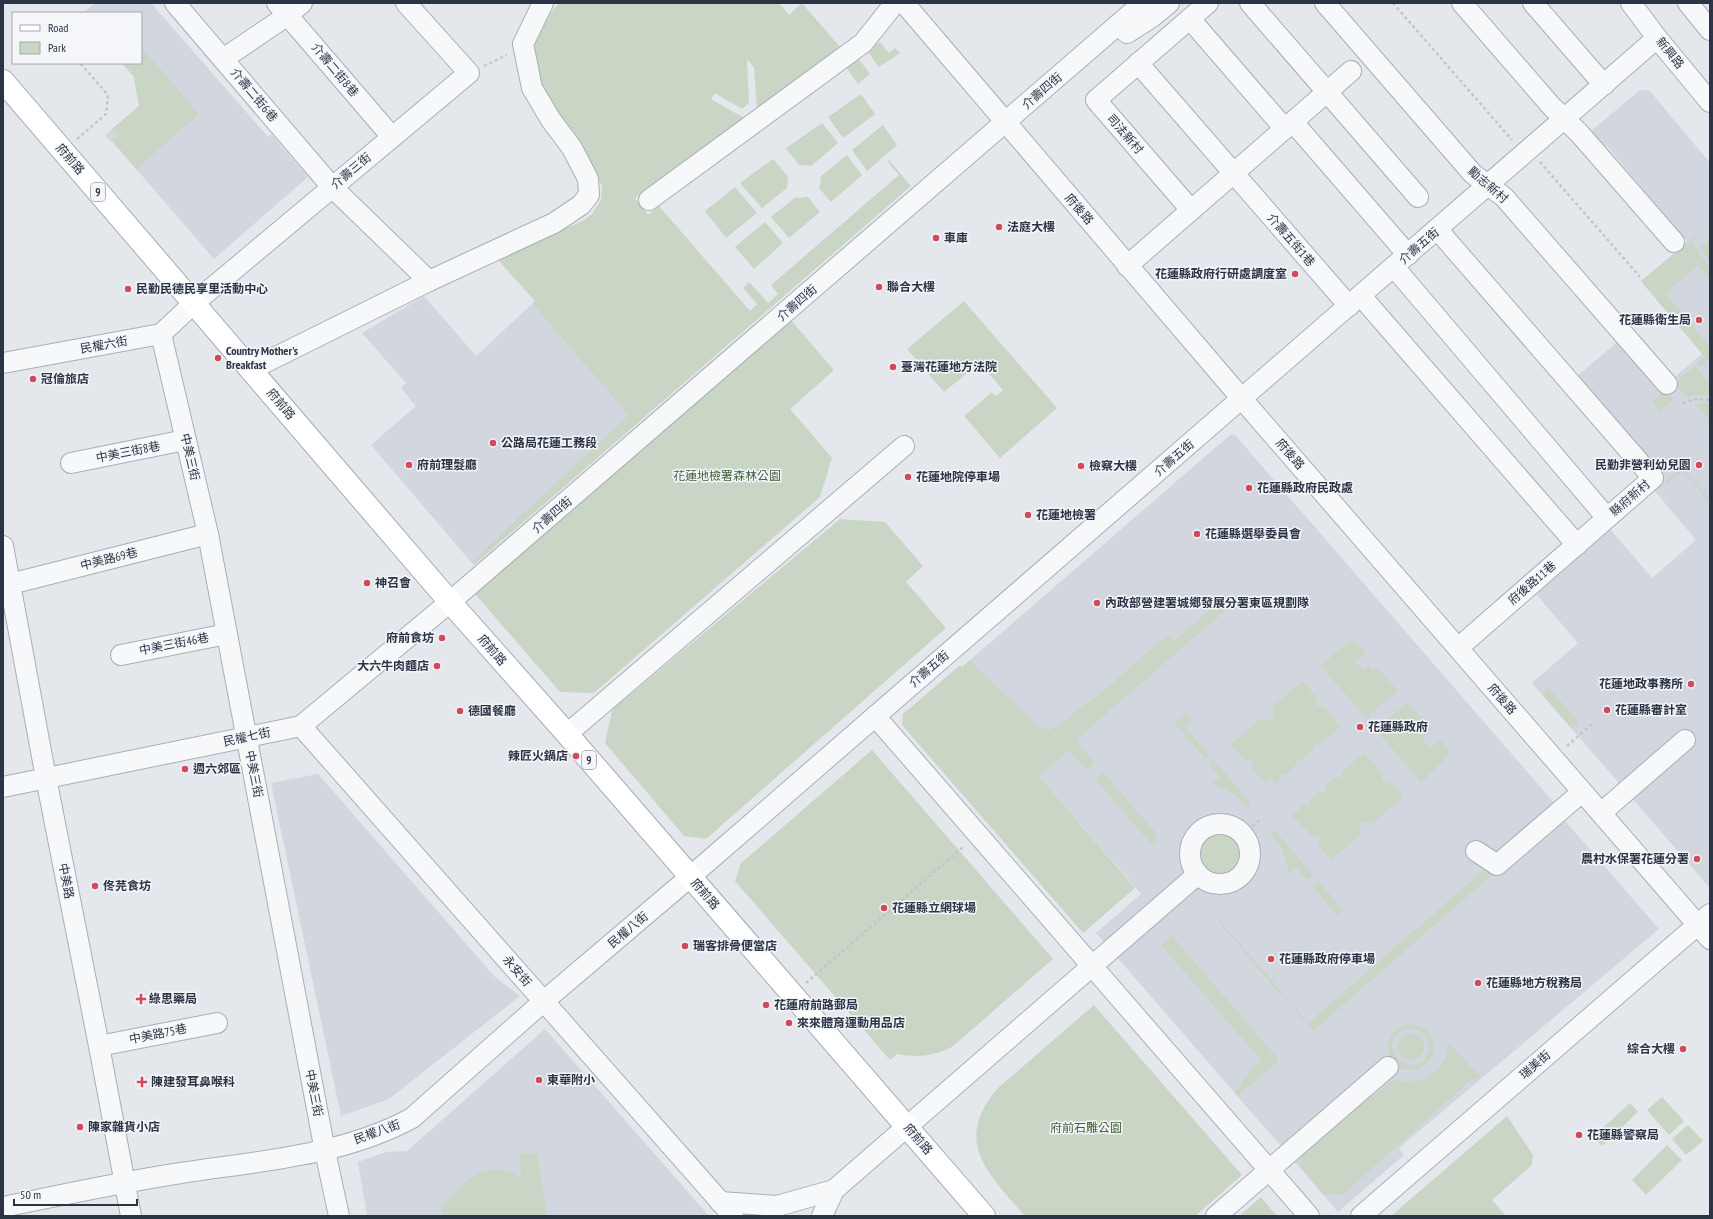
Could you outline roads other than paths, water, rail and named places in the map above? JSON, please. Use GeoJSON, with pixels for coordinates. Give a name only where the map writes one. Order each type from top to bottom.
{"type":"FeatureCollection","features":[{"type":"Feature","properties":{"kind":"main road","name":"府前路"},"geometry":{"type":"LineString","coordinates":[[3,81],[252,369],[450,602],[567,734],[984,1216]]}},
{"type":"Feature","properties":{"kind":"street","name":"介壽二街6巷"},"geometry":{"type":"LineString","coordinates":[[175,3],[332,187],[429,281]]}},
{"type":"Feature","properties":{"kind":"street","name":"介壽三街"},"geometry":{"type":"LineString","coordinates":[[194,303],[469,73],[406,3]]}},
{"type":"Feature","properties":{"kind":"street"},"geometry":{"type":"LineString","coordinates":[[252,369],[429,281],[554,223],[581,205],[589,195],[588,179],[572,148],[551,120],[532,88],[522,44],[542,3]]}},
{"type":"Feature","properties":{"kind":"street"},"geometry":{"type":"LineString","coordinates":[[649,200],[863,44],[895,3]]}},
{"type":"Feature","properties":{"kind":"street","name":"府後路"},"geometry":{"type":"LineString","coordinates":[[904,3],[1127,266],[1582,792],[1706,926]]}},
{"type":"Feature","properties":{"kind":"street","name":"介壽四街"},"geometry":{"type":"LineString","coordinates":[[450,602],[1143,3]]}},
{"type":"Feature","properties":{"kind":"street"},"geometry":{"type":"LineString","coordinates":[[1119,24],[1127,33],[1152,17],[1168,3]]}},
{"type":"Feature","properties":{"kind":"street","name":"司法新村"},"geometry":{"type":"LineString","coordinates":[[1191,210],[1096,100],[1208,3]]}},
{"type":"Feature","properties":{"kind":"street"},"geometry":{"type":"LineString","coordinates":[[1250,3],[1418,197]]}},
{"type":"Feature","properties":{"kind":"street","name":"勵志新村"},"geometry":{"type":"LineString","coordinates":[[1325,3],[1473,174],[1504,197],[1667,384]]}},
{"type":"Feature","properties":{"kind":"street"},"geometry":{"type":"LineString","coordinates":[[1462,3],[1552,107],[1579,133],[1674,242]]}},
{"type":"Feature","properties":{"kind":"street"},"geometry":{"type":"LineString","coordinates":[[1532,3],[1604,85]]}},
{"type":"Feature","properties":{"kind":"street","name":"新興路"},"geometry":{"type":"LineString","coordinates":[[1631,3],[1657,38],[1710,102]]}},
{"type":"Feature","properties":{"kind":"street"},"geometry":{"type":"LineString","coordinates":[[1688,3],[1710,30]]}},
{"type":"Feature","properties":{"kind":"street"},"geometry":{"type":"LineString","coordinates":[[223,59],[289,7]]}},
{"type":"Feature","properties":{"kind":"street","name":"介壽二街8巷"},"geometry":{"type":"LineString","coordinates":[[289,7],[392,137]]}},
{"type":"Feature","properties":{"kind":"street"},"geometry":{"type":"LineString","coordinates":[[1190,19],[1289,125],[1401,261]]}},
{"type":"Feature","properties":{"kind":"street","name":"介壽五街"},"geometry":{"type":"LineString","coordinates":[[690,877],[1657,38]]}},
{"type":"Feature","properties":{"kind":"street"},"geometry":{"type":"LineString","coordinates":[[1138,63],[1234,174]]}},
{"type":"Feature","properties":{"kind":"street"},"geometry":{"type":"LineString","coordinates":[[1127,266],[1351,72]]}},
{"type":"Feature","properties":{"kind":"street","name":"介壽五街1巷"},"geometry":{"type":"LineString","coordinates":[[1234,174],[1355,301]]}},
{"type":"Feature","properties":{"kind":"street","name":"縣府新村"},"geometry":{"type":"LineString","coordinates":[[1401,261],[1607,518],[1653,478],[1438,229]]}},
{"type":"Feature","properties":{"kind":"street"},"geometry":{"type":"LineString","coordinates":[[1355,301],[1577,545]]}},
{"type":"Feature","properties":{"kind":"street"},"geometry":{"type":"LineString","coordinates":[[161,334],[194,303]]}},
{"type":"Feature","properties":{"kind":"street","name":"民權六街"},"geometry":{"type":"LineString","coordinates":[[3,364],[161,334]]}},
{"type":"Feature","properties":{"kind":"street","name":"中美三街"},"geometry":{"type":"LineString","coordinates":[[161,334],[208,534],[325,1151],[339,1216]]}},
{"type":"Feature","properties":{"kind":"street","name":"中美三街8巷"},"geometry":{"type":"LineString","coordinates":[[71,463],[186,440]]}},
{"type":"Feature","properties":{"kind":"street"},"geometry":{"type":"LineString","coordinates":[[567,734],[904,446]]}},
{"type":"Feature","properties":{"kind":"street","name":"府後路11巷"},"geometry":{"type":"LineString","coordinates":[[1458,648],[1607,518]]}},
{"type":"Feature","properties":{"kind":"street","name":"中美路69巷"},"geometry":{"type":"LineString","coordinates":[[10,584],[208,534]]}},
{"type":"Feature","properties":{"kind":"street","name":"中美路"},"geometry":{"type":"LineString","coordinates":[[3,546],[46,778],[131,1216]]}},
{"type":"Feature","properties":{"kind":"street","name":"民權七街"},"geometry":{"type":"LineString","coordinates":[[3,787],[301,726],[450,602]]}},
{"type":"Feature","properties":{"kind":"street","name":"中美三街46巷"},"geometry":{"type":"LineString","coordinates":[[120,654],[227,634]]}},
{"type":"Feature","properties":{"kind":"street"},"geometry":{"type":"LineString","coordinates":[[876,716],[1309,1216]]}},
{"type":"Feature","properties":{"kind":"street","name":"永安街"},"geometry":{"type":"LineString","coordinates":[[301,726],[727,1209]]}},
{"type":"Feature","properties":{"kind":"street"},"geometry":{"type":"LineString","coordinates":[[1601,813],[1685,740]]}},
{"type":"Feature","properties":{"kind":"street"},"geometry":{"type":"LineString","coordinates":[[1476,851],[1497,865],[1582,792]]}},
{"type":"Feature","properties":{"kind":"street"},"geometry":{"type":"LineString","coordinates":[[1225,824],[1235,828],[1243,834],[1249,843],[1250,854],[1249,864],[1244,873],[1236,880],[1226,884],[1216,884],[1206,881],[1198,874],[1192,865],[1190,855],[1192,844],[1197,835],[1205,828],[1225,824]]}},
{"type":"Feature","properties":{"kind":"street"},"geometry":{"type":"LineString","coordinates":[[822,1216],[834,1190],[1198,874]]}},
{"type":"Feature","properties":{"kind":"street","name":"民權八街"},"geometry":{"type":"LineString","coordinates":[[3,1207],[125,1182],[325,1151],[394,1128],[412,1118],[544,1001],[690,877]]}},
{"type":"Feature","properties":{"kind":"street","name":"瑞美街"},"geometry":{"type":"LineString","coordinates":[[1361,1216],[1706,926]]}},
{"type":"Feature","properties":{"kind":"street","name":"中美路75巷"},"geometry":{"type":"LineString","coordinates":[[99,1046],[217,1023]]}},
{"type":"Feature","properties":{"kind":"street"},"geometry":{"type":"LineString","coordinates":[[1216,1216],[1388,1067]]}},
{"type":"Feature","properties":{"kind":"street"},"geometry":{"type":"LineString","coordinates":[[727,1209],[777,1206],[834,1190]]}},
{"type":"Feature","properties":{"kind":"place","name":"法庭大樓"},"geometry":{"type":"Point","coordinates":[999,227]}},
{"type":"Feature","properties":{"kind":"place","name":"車庫"},"geometry":{"type":"Point","coordinates":[936,238]}},
{"type":"Feature","properties":{"kind":"place","name":"花蓮縣政府行研處調度室"},"geometry":{"type":"Point","coordinates":[1295,274]}},
{"type":"Feature","properties":{"kind":"place","name":"聯合大樓"},"geometry":{"type":"Point","coordinates":[879,287]}},
{"type":"Feature","properties":{"kind":"place","name":"民勤民德民享里活動中心"},"geometry":{"type":"Point","coordinates":[128,289]}},
{"type":"Feature","properties":{"kind":"place","name":"花蓮縣衛生局"},"geometry":{"type":"Point","coordinates":[1699,320]}},
{"type":"Feature","properties":{"kind":"place","name":"Country Mother's Breakfast"},"geometry":{"type":"Point","coordinates":[218,358]}},
{"type":"Feature","properties":{"kind":"place","name":"臺灣花蓮地方法院"},"geometry":{"type":"Point","coordinates":[893,367]}},
{"type":"Feature","properties":{"kind":"place","name":"冠倫旅店"},"geometry":{"type":"Point","coordinates":[33,379]}},
{"type":"Feature","properties":{"kind":"place","name":"公路局花蓮工務段"},"geometry":{"type":"Point","coordinates":[493,443]}},
{"type":"Feature","properties":{"kind":"place","name":"府前理髮廳"},"geometry":{"type":"Point","coordinates":[409,465]}},
{"type":"Feature","properties":{"kind":"place","name":"民勤非營利幼兒園"},"geometry":{"type":"Point","coordinates":[1699,465]}},
{"type":"Feature","properties":{"kind":"place","name":"檢察大樓"},"geometry":{"type":"Point","coordinates":[1081,466]}},
{"type":"Feature","properties":{"kind":"place","name":"花蓮地院停車場"},"geometry":{"type":"Point","coordinates":[908,477]}},
{"type":"Feature","properties":{"kind":"place","name":"花蓮縣政府民政處"},"geometry":{"type":"Point","coordinates":[1249,488]}},
{"type":"Feature","properties":{"kind":"place","name":"花蓮地檢署"},"geometry":{"type":"Point","coordinates":[1028,515]}},
{"type":"Feature","properties":{"kind":"place","name":"花蓮縣選舉委員會"},"geometry":{"type":"Point","coordinates":[1197,534]}},
{"type":"Feature","properties":{"kind":"place","name":"神召會"},"geometry":{"type":"Point","coordinates":[367,583]}},
{"type":"Feature","properties":{"kind":"place","name":"內政部營建署城鄉發展分署東區規劃隊"},"geometry":{"type":"Point","coordinates":[1097,603]}},
{"type":"Feature","properties":{"kind":"place","name":"府前食坊"},"geometry":{"type":"Point","coordinates":[442,638]}},
{"type":"Feature","properties":{"kind":"place","name":"大六牛肉麵店"},"geometry":{"type":"Point","coordinates":[437,666]}},
{"type":"Feature","properties":{"kind":"place","name":"花蓮地政事務所"},"geometry":{"type":"Point","coordinates":[1691,684]}},
{"type":"Feature","properties":{"kind":"place","name":"花蓮縣審計室"},"geometry":{"type":"Point","coordinates":[1607,710]}},
{"type":"Feature","properties":{"kind":"place","name":"德國餐廳"},"geometry":{"type":"Point","coordinates":[460,711]}},
{"type":"Feature","properties":{"kind":"place","name":"花蓮縣政府"},"geometry":{"type":"Point","coordinates":[1360,727]}},
{"type":"Feature","properties":{"kind":"place","name":"辣匠火鍋店"},"geometry":{"type":"Point","coordinates":[576,756]}},
{"type":"Feature","properties":{"kind":"place","name":"週六郊區"},"geometry":{"type":"Point","coordinates":[185,769]}},
{"type":"Feature","properties":{"kind":"place","name":"農村水保署花蓮分署"},"geometry":{"type":"Point","coordinates":[1697,859]}},
{"type":"Feature","properties":{"kind":"place","name":"佟芫食坊"},"geometry":{"type":"Point","coordinates":[95,886]}},
{"type":"Feature","properties":{"kind":"place","name":"花蓮縣立網球場"},"geometry":{"type":"Point","coordinates":[884,908]}},
{"type":"Feature","properties":{"kind":"place","name":"瑞客排骨便當店"},"geometry":{"type":"Point","coordinates":[685,946]}},
{"type":"Feature","properties":{"kind":"place","name":"花蓮縣政府停車場"},"geometry":{"type":"Point","coordinates":[1271,959]}},
{"type":"Feature","properties":{"kind":"place","name":"花蓮縣地方稅務局"},"geometry":{"type":"Point","coordinates":[1478,983]}},
{"type":"Feature","properties":{"kind":"place","name":"綠思藥局"},"geometry":{"type":"Point","coordinates":[141,999]}},
{"type":"Feature","properties":{"kind":"place","name":"花蓮府前路郵局"},"geometry":{"type":"Point","coordinates":[766,1005]}},
{"type":"Feature","properties":{"kind":"place","name":"來來體育運動用品店"},"geometry":{"type":"Point","coordinates":[789,1023]}},
{"type":"Feature","properties":{"kind":"place","name":"綜合大樓"},"geometry":{"type":"Point","coordinates":[1683,1049]}},
{"type":"Feature","properties":{"kind":"place","name":"東華附小"},"geometry":{"type":"Point","coordinates":[539,1080]}},
{"type":"Feature","properties":{"kind":"place","name":"陳建發耳鼻喉科"},"geometry":{"type":"Point","coordinates":[142,1082]}},
{"type":"Feature","properties":{"kind":"place","name":"陳家雜貨小店"},"geometry":{"type":"Point","coordinates":[80,1127]}},
{"type":"Feature","properties":{"kind":"place","name":"花蓮縣警察局"},"geometry":{"type":"Point","coordinates":[1579,1135]}},
{"type":"Feature","properties":{"kind":"park label","name":"花蓮地檢署森林公園"},"geometry":{"type":"Point","coordinates":[727,476]}},
{"type":"Feature","properties":{"kind":"park label","name":"府前石雕公園"},"geometry":{"type":"Point","coordinates":[1086,1128]}}]}
